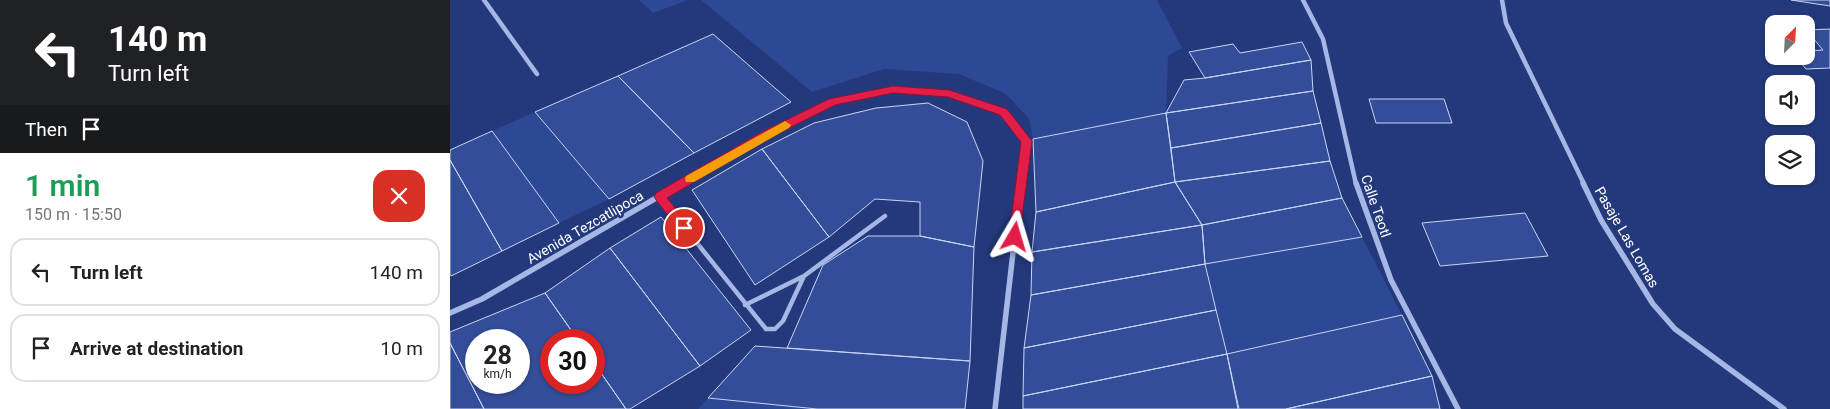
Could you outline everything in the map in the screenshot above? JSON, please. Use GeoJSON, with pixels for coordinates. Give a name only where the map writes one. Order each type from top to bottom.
{"type":"FeatureCollection","features":[{"type":"Feature","properties":{"kind":"street"},"geometry":{"type":"LineString","coordinates":[[484,0],[537,74]]}},
{"type":"Feature","properties":{"kind":"street","name":"Calle Teotl"},"geometry":{"type":"LineString","coordinates":[[1303,0],[1323,39],[1354,176],[1391,280],[1458,409]]}},
{"type":"Feature","properties":{"kind":"street","name":"Pasaje Las Lomas"},"geometry":{"type":"LineString","coordinates":[[1502,0],[1506,23],[1601,220],[1653,304],[1675,329],[1784,409]]}},
{"type":"Feature","properties":{"kind":"street","name":"Avenida Tezcatlipoca"},"geometry":{"type":"LineString","coordinates":[[450,313],[482,299],[765,135],[832,102],[893,89],[949,93],[1004,112],[1026,141],[994,409]]}},
{"type":"Feature","properties":{"kind":"lane"},"geometry":{"type":"LineString","coordinates":[[660,197],[766,329],[775,329],[783,321],[804,276]]}},
{"type":"Feature","properties":{"kind":"lane"},"geometry":{"type":"LineString","coordinates":[[745,305],[804,276],[885,216]]}},
{"type":"Feature","properties":{"kind":"shaded area"},"geometry":{"type":"Polygon","coordinates":[[[639,0],[688,0],[653,13],[639,0]]]}},
{"type":"Feature","properties":{"kind":"shaded area"},"geometry":{"type":"Polygon","coordinates":[[[701,0],[1157,0],[1182,48],[1168,56],[1166,113],[1033,139],[1029,119],[1006,94],[959,74],[884,69],[812,92],[701,0]]]}},
{"type":"Feature","properties":{"kind":"shaded area"},"geometry":{"type":"Polygon","coordinates":[[[535,112],[609,199],[559,223],[492,131],[535,112]]]}},
{"type":"Feature","properties":{"kind":"shaded area"},"geometry":{"type":"Polygon","coordinates":[[[1362,237],[1402,315],[1227,354],[1205,264],[1362,237]]]}},
{"type":"Feature","properties":{"kind":"shaded area"},"geometry":{"type":"Polygon","coordinates":[[[708,398],[817,409],[698,409],[708,398]]]}},
{"type":"Feature","properties":{"kind":"building"},"geometry":{"type":"Polygon","coordinates":[[[1791,0],[1830,0],[1830,6],[1791,0]]]}},
{"type":"Feature","properties":{"kind":"building"},"geometry":{"type":"Polygon","coordinates":[[[1830,29],[1830,68],[1806,69],[1803,65],[1815,65],[1815,50],[1823,50],[1815,41],[1815,30],[1830,29]]]}},
{"type":"Feature","properties":{"kind":"building"},"geometry":{"type":"Polygon","coordinates":[[[713,34],[791,102],[694,153],[618,76],[713,34]]]}},
{"type":"Feature","properties":{"kind":"building"},"geometry":{"type":"Polygon","coordinates":[[[1302,42],[1311,60],[1205,78],[1189,52],[1233,44],[1240,53],[1302,42]]]}},
{"type":"Feature","properties":{"kind":"building"},"geometry":{"type":"Polygon","coordinates":[[[1311,60],[1313,91],[1166,113],[1184,80],[1311,60]]]}},
{"type":"Feature","properties":{"kind":"building"},"geometry":{"type":"Polygon","coordinates":[[[618,76],[694,153],[609,199],[535,112],[618,76]]]}},
{"type":"Feature","properties":{"kind":"building"},"geometry":{"type":"Polygon","coordinates":[[[1313,91],[1321,123],[1171,148],[1166,113],[1313,91]]]}},
{"type":"Feature","properties":{"kind":"building"},"geometry":{"type":"Polygon","coordinates":[[[1369,99],[1444,99],[1452,123],[1376,123],[1369,99]]]}},
{"type":"Feature","properties":{"kind":"building"},"geometry":{"type":"Polygon","coordinates":[[[928,103],[967,122],[983,161],[974,247],[920,236],[920,202],[875,199],[829,237],[762,149],[814,123],[876,108],[928,103]]]}},
{"type":"Feature","properties":{"kind":"building"},"geometry":{"type":"Polygon","coordinates":[[[1166,113],[1175,182],[1036,212],[1033,139],[1166,113]]]}},
{"type":"Feature","properties":{"kind":"building"},"geometry":{"type":"Polygon","coordinates":[[[1321,123],[1330,161],[1175,182],[1171,148],[1321,123]]]}},
{"type":"Feature","properties":{"kind":"building"},"geometry":{"type":"Polygon","coordinates":[[[492,131],[559,223],[502,251],[450,160],[450,150],[492,131]]]}},
{"type":"Feature","properties":{"kind":"building"},"geometry":{"type":"Polygon","coordinates":[[[762,149],[829,237],[755,285],[692,190],[762,149]]]}},
{"type":"Feature","properties":{"kind":"building"},"geometry":{"type":"Polygon","coordinates":[[[450,160],[502,251],[451,276],[450,274],[450,160]]]}},
{"type":"Feature","properties":{"kind":"building"},"geometry":{"type":"Polygon","coordinates":[[[1330,161],[1342,198],[1202,225],[1175,182],[1330,161]]]}},
{"type":"Feature","properties":{"kind":"building"},"geometry":{"type":"Polygon","coordinates":[[[1175,182],[1202,225],[1032,252],[1036,212],[1175,182]]]}},
{"type":"Feature","properties":{"kind":"building"},"geometry":{"type":"Polygon","coordinates":[[[1342,198],[1362,237],[1205,264],[1202,225],[1342,198]]]}},
{"type":"Feature","properties":{"kind":"building"},"geometry":{"type":"Polygon","coordinates":[[[1525,213],[1548,256],[1440,266],[1422,223],[1525,213]]]}},
{"type":"Feature","properties":{"kind":"building"},"geometry":{"type":"Polygon","coordinates":[[[661,217],[751,330],[700,366],[610,248],[661,217]]]}},
{"type":"Feature","properties":{"kind":"building"},"geometry":{"type":"Polygon","coordinates":[[[1202,225],[1205,264],[1031,295],[1032,252],[1202,225]]]}},
{"type":"Feature","properties":{"kind":"building"},"geometry":{"type":"Polygon","coordinates":[[[868,236],[920,236],[974,247],[970,361],[787,348],[823,265],[868,236]]]}},
{"type":"Feature","properties":{"kind":"building"},"geometry":{"type":"Polygon","coordinates":[[[610,248],[700,366],[630,409],[626,409],[605,379],[605,329],[570,329],[545,293],[610,248]]]}},
{"type":"Feature","properties":{"kind":"building"},"geometry":{"type":"Polygon","coordinates":[[[1205,264],[1216,310],[1024,348],[1031,295],[1205,264]]]}},
{"type":"Feature","properties":{"kind":"building"},"geometry":{"type":"Polygon","coordinates":[[[545,293],[570,329],[540,329],[540,394],[605,394],[605,379],[626,409],[484,409],[476,394],[530,394],[530,329],[465,329],[465,372],[450,343],[450,332],[545,293]]]}},
{"type":"Feature","properties":{"kind":"building"},"geometry":{"type":"Polygon","coordinates":[[[1216,310],[1227,354],[1023,396],[1024,348],[1216,310]]]}},
{"type":"Feature","properties":{"kind":"building"},"geometry":{"type":"Polygon","coordinates":[[[1402,315],[1432,376],[1286,409],[1239,409],[1227,354],[1402,315]]]}},
{"type":"Feature","properties":{"kind":"building"},"geometry":{"type":"Polygon","coordinates":[[[450,343],[465,372],[465,394],[476,394],[484,409],[450,409],[450,343]]]}},
{"type":"Feature","properties":{"kind":"building"},"geometry":{"type":"Polygon","coordinates":[[[755,346],[970,361],[965,409],[817,409],[708,398],[755,346]]]}},
{"type":"Feature","properties":{"kind":"building"},"geometry":{"type":"Polygon","coordinates":[[[1227,354],[1238,409],[1023,409],[1023,396],[1227,354]]]}},
{"type":"Feature","properties":{"kind":"building"},"geometry":{"type":"Polygon","coordinates":[[[1432,376],[1440,409],[1286,409],[1432,376]]]}},
{"type":"Feature","properties":{"kind":"slow traffic"},"geometry":{"type":"LineString","coordinates":[[690,179],[785,125]]}},
{"type":"Feature","properties":{"kind":"route"},"geometry":{"type":"LineString","coordinates":[[684,228],[660,197],[765,135],[832,102],[893,89],[949,93],[1004,112],[1026,141],[1015,237]]}}]}
